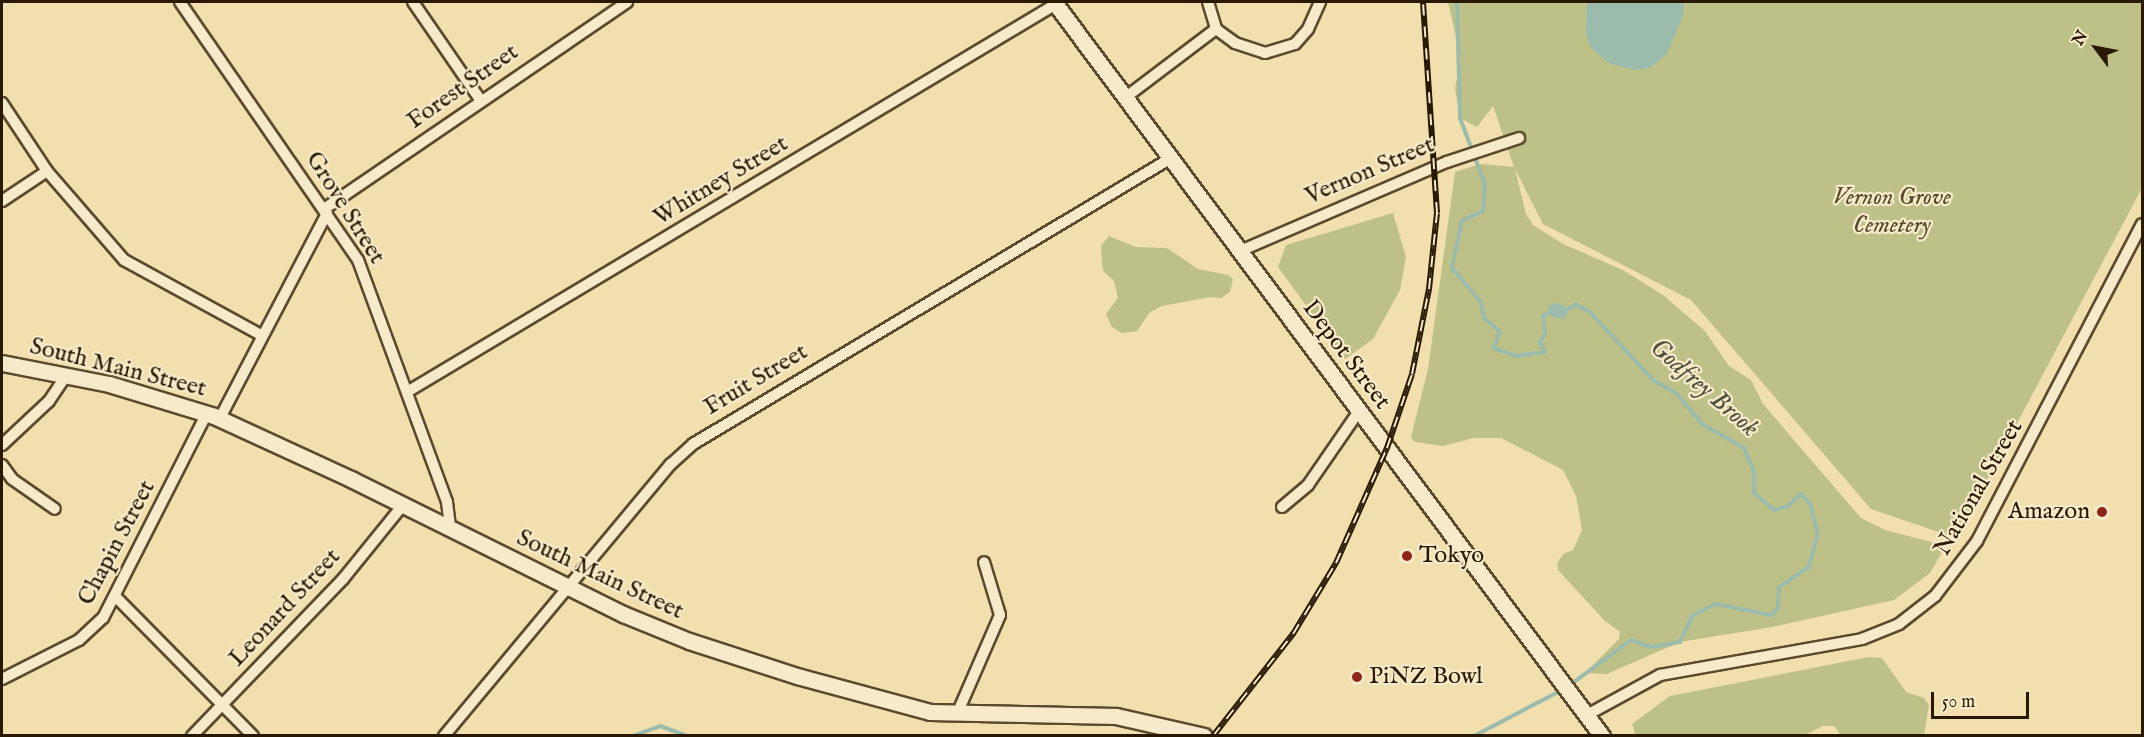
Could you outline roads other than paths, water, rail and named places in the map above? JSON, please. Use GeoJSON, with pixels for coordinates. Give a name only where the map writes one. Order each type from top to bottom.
{"type":"FeatureCollection","features":[{"type":"Feature","properties":{"kind":"main road","name":"Depot Street"},"geometry":{"type":"LineString","coordinates":[[1055,3],[1602,735]]}},
{"type":"Feature","properties":{"kind":"main road","name":"South Main Street"},"geometry":{"type":"LineString","coordinates":[[2,363],[109,384],[213,416],[403,505],[569,588],[700,645],[885,702],[957,714],[1116,716],[1204,735]]}},
{"type":"Feature","properties":{"kind":"street","name":"Grove Street"},"geometry":{"type":"LineString","coordinates":[[180,2],[359,262],[449,507],[450,528]]}},
{"type":"Feature","properties":{"kind":"street"},"geometry":{"type":"LineString","coordinates":[[413,2],[481,101]]}},
{"type":"Feature","properties":{"kind":"street","name":"Forest Street"},"geometry":{"type":"LineString","coordinates":[[213,416],[263,336],[325,211],[627,2]]}},
{"type":"Feature","properties":{"kind":"street"},"geometry":{"type":"LineString","coordinates":[[1208,2],[1216,29],[1250,50],[1281,50],[1295,44],[1308,29],[1320,2]]}},
{"type":"Feature","properties":{"kind":"street","name":"Whitney Street"},"geometry":{"type":"LineString","coordinates":[[407,392],[1055,3]]}},
{"type":"Feature","properties":{"kind":"street"},"geometry":{"type":"LineString","coordinates":[[1126,97],[1216,29]]}},
{"type":"Feature","properties":{"kind":"street"},"geometry":{"type":"LineString","coordinates":[[2,103],[47,171],[124,260],[263,336]]}},
{"type":"Feature","properties":{"kind":"street","name":"Vernon Street"},"geometry":{"type":"LineString","coordinates":[[1240,251],[1467,154],[1519,138]]}},
{"type":"Feature","properties":{"kind":"street","name":"Fruit Street"},"geometry":{"type":"LineString","coordinates":[[444,735],[671,464],[699,439],[1171,158]]}},
{"type":"Feature","properties":{"kind":"street"},"geometry":{"type":"LineString","coordinates":[[2,201],[47,171]]}},
{"type":"Feature","properties":{"kind":"street","name":"National Street"},"geometry":{"type":"LineString","coordinates":[[1587,714],[1660,675],[1862,639],[1899,624],[1935,597],[1977,541],[2142,224]]}},
{"type":"Feature","properties":{"kind":"street"},"geometry":{"type":"LineString","coordinates":[[2,444],[49,401],[66,376]]}},
{"type":"Feature","properties":{"kind":"street"},"geometry":{"type":"LineString","coordinates":[[1282,507],[1310,482],[1359,411]]}},
{"type":"Feature","properties":{"kind":"street","name":"Chapin Street"},"geometry":{"type":"LineString","coordinates":[[2,679],[88,634],[116,597],[213,416]]}},
{"type":"Feature","properties":{"kind":"street"},"geometry":{"type":"LineString","coordinates":[[2,465],[12,479],[55,509]]}},
{"type":"Feature","properties":{"kind":"street","name":"Leonard Street"},"geometry":{"type":"LineString","coordinates":[[192,735],[343,579],[403,505]]}},
{"type":"Feature","properties":{"kind":"street"},"geometry":{"type":"LineString","coordinates":[[957,714],[1000,615],[984,562]]}},
{"type":"Feature","properties":{"kind":"street"},"geometry":{"type":"LineString","coordinates":[[116,597],[253,735]]}},
{"type":"Feature","properties":{"kind":"waterway","name":"Godfrey Brook"},"geometry":{"type":"LineString","coordinates":[[1457,2],[1460,118],[1485,184],[1483,211],[1462,221],[1452,268],[1481,302],[1484,318],[1500,332],[1494,348],[1516,356],[1545,352],[1540,342],[1545,334],[1543,316],[1555,310]]}},
{"type":"Feature","properties":{"kind":"waterway","name":"Godfrey Brook"},"geometry":{"type":"LineString","coordinates":[[1561,312],[1576,305],[1589,311],[1653,380],[1677,394],[1702,424],[1744,448],[1754,472],[1754,493],[1774,510],[1788,506],[1801,494],[1810,504],[1818,533],[1809,567],[1779,587],[1778,608],[1771,615],[1715,604],[1693,615],[1680,642],[1651,647],[1631,640],[1570,685]]}},
{"type":"Feature","properties":{"kind":"waterway","name":"Godfrey Brook"},"geometry":{"type":"LineString","coordinates":[[1555,310],[1561,312]]}},
{"type":"Feature","properties":{"kind":"waterway","name":"Godfrey Brook"},"geometry":{"type":"LineString","coordinates":[[1474,736],[1564,689]]}},
{"type":"Feature","properties":{"kind":"waterway","name":"Godfrey Brook"},"geometry":{"type":"LineString","coordinates":[[633,736],[660,726],[687,736]]}},
{"type":"Feature","properties":{"kind":"railway"},"geometry":{"type":"LineString","coordinates":[[1213,736],[1293,634],[1336,563],[1387,448],[1412,374],[1429,289],[1437,213],[1423,2]]}},
{"type":"Feature","properties":{"kind":"place","name":"Amazon"},"geometry":{"type":"Point","coordinates":[2102,512]}},
{"type":"Feature","properties":{"kind":"place","name":"Tokyo"},"geometry":{"type":"Point","coordinates":[1407,556]}},
{"type":"Feature","properties":{"kind":"place","name":"PiNZ Bowl"},"geometry":{"type":"Point","coordinates":[1357,677]}},
{"type":"Feature","properties":{"kind":"park label","name":"Vernon Grove Cemetery"},"geometry":{"type":"Point","coordinates":[1892,212]}}]}
